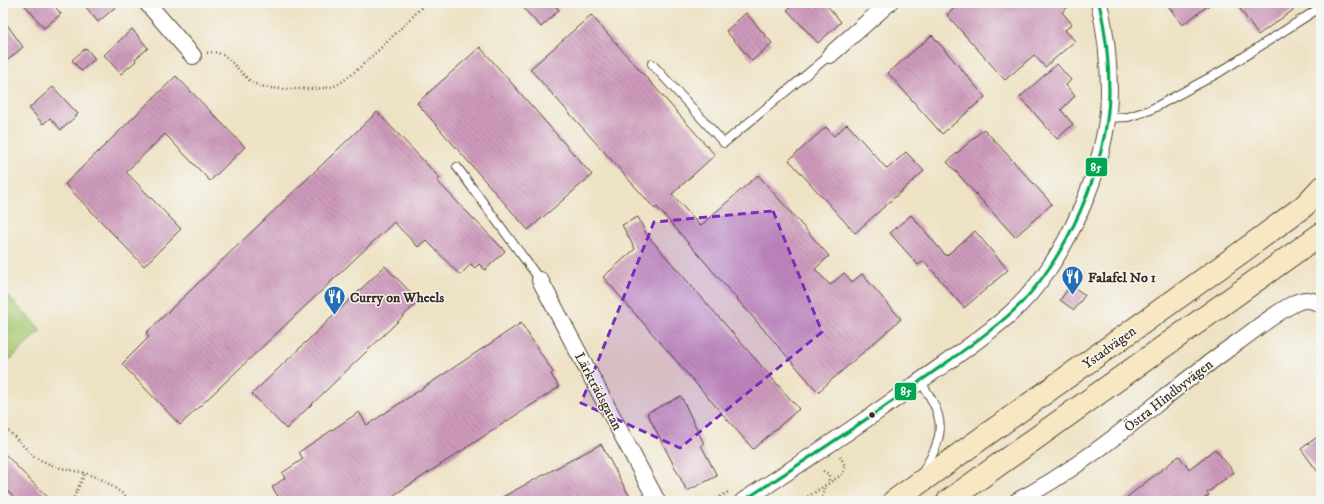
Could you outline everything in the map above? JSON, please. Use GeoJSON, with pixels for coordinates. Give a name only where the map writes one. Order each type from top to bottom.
{"type":"FeatureCollection","features":[{"type":"Feature","properties":{"kind":"main road","name":"Ystadvägen"},"geometry":{"type":"LineString","coordinates":[[903,495],[1243,251],[1304,206],[1321,188]]}},
{"type":"Feature","properties":{"kind":"main road"},"geometry":{"type":"LineString","coordinates":[[948,501],[1321,234]]}},
{"type":"Feature","properties":{"kind":"street"},"geometry":{"type":"LineString","coordinates":[[147,3],[193,56]]}},
{"type":"Feature","properties":{"kind":"street"},"geometry":{"type":"LineString","coordinates":[[830,55],[889,3]]}},
{"type":"Feature","properties":{"kind":"street"},"geometry":{"type":"LineString","coordinates":[[743,501],[814,455],[974,343],[1012,312],[1033,289],[1065,242],[1091,185],[1107,118],[1109,93],[1107,56],[1099,3]]}},
{"type":"Feature","properties":{"kind":"street","name":"Lärkträdsgatan"},"geometry":{"type":"LineString","coordinates":[[540,280],[657,501]]}},
{"type":"Feature","properties":{"kind":"street","name":"Östra Hindbyvägen"},"geometry":{"type":"LineString","coordinates":[[1017,501],[1039,490],[1086,460],[1214,359],[1272,318],[1296,303],[1308,299],[1321,304]]}},
{"type":"Feature","properties":{"kind":"lane"},"geometry":{"type":"LineString","coordinates":[[1107,118],[1128,118],[1150,110],[1220,72],[1321,7]]}},
{"type":"Feature","properties":{"kind":"lane"},"geometry":{"type":"LineString","coordinates":[[652,64],[724,143],[830,55]]}},
{"type":"Feature","properties":{"kind":"lane"},"geometry":{"type":"LineString","coordinates":[[457,167],[540,280]]}},
{"type":"Feature","properties":{"kind":"lane"},"geometry":{"type":"LineString","coordinates":[[903,495],[930,459],[938,442],[941,428],[938,413],[920,381]]}},
{"type":"Feature","properties":{"kind":"path"},"geometry":{"type":"LineString","coordinates":[[193,56],[216,51],[223,54],[249,80],[259,86],[307,89],[333,86],[342,82],[356,70],[426,3]]}},
{"type":"Feature","properties":{"kind":"path"},"geometry":{"type":"LineString","coordinates":[[3,425],[34,457],[56,467],[85,473],[103,480],[133,501]]}},
{"type":"Feature","properties":{"kind":"path"},"geometry":{"type":"LineString","coordinates":[[802,501],[839,478],[845,471],[845,466],[840,453],[834,457]]}},
{"type":"Feature","properties":{"kind":"path"},"geometry":{"type":"LineString","coordinates":[[823,471],[830,474],[829,484]]}},
{"type":"Feature","properties":{"kind":"path"},"geometry":{"type":"LineString","coordinates":[[72,501],[85,473]]}},
{"type":"Feature","properties":{"kind":"path"},"geometry":{"type":"LineString","coordinates":[[821,501],[825,486]]}},
{"type":"Feature","properties":{"kind":"highlighted area"},"geometry":{"type":"Polygon","coordinates":[[[773,211],[822,332],[680,448],[581,403],[654,222],[773,211]]]}},
{"type":"Feature","properties":{"kind":"green space"},"geometry":{"type":"Polygon","coordinates":[[[3,291],[41,330],[10,360],[3,352],[3,291]]]}},
{"type":"Feature","properties":{"kind":"building"},"geometry":{"type":"Polygon","coordinates":[[[23,3],[52,3],[61,14],[44,28],[23,3]]]}},
{"type":"Feature","properties":{"kind":"building"},"geometry":{"type":"Polygon","coordinates":[[[83,3],[120,3],[98,22],[83,3]]]}},
{"type":"Feature","properties":{"kind":"building"},"geometry":{"type":"Polygon","coordinates":[[[519,3],[553,3],[559,10],[541,27],[519,3]]]}},
{"type":"Feature","properties":{"kind":"building"},"geometry":{"type":"Polygon","coordinates":[[[796,3],[825,3],[841,22],[818,43],[787,10],[796,3]]]}},
{"type":"Feature","properties":{"kind":"building"},"geometry":{"type":"Polygon","coordinates":[[[960,3],[1072,3],[1062,12],[1072,24],[1065,30],[1075,41],[1045,67],[1034,55],[1005,80],[947,15],[960,3]]]}},
{"type":"Feature","properties":{"kind":"building"},"geometry":{"type":"Polygon","coordinates":[[[1166,3],[1212,3],[1182,25],[1166,3]]]}},
{"type":"Feature","properties":{"kind":"building"},"geometry":{"type":"Polygon","coordinates":[[[1236,3],[1303,3],[1258,35],[1236,3]]]}},
{"type":"Feature","properties":{"kind":"building"},"geometry":{"type":"Polygon","coordinates":[[[746,13],[772,43],[752,61],[726,31],[746,13]]]}},
{"type":"Feature","properties":{"kind":"building"},"geometry":{"type":"Polygon","coordinates":[[[591,15],[715,155],[672,194],[700,226],[758,175],[829,256],[815,269],[830,285],[844,273],[852,282],[862,274],[901,319],[818,392],[657,207],[655,209],[530,69],[591,15]]]}},
{"type":"Feature","properties":{"kind":"building"},"geometry":{"type":"Polygon","coordinates":[[[3,19],[23,47],[3,64],[3,19]]]}},
{"type":"Feature","properties":{"kind":"building"},"geometry":{"type":"Polygon","coordinates":[[[132,29],[148,48],[121,74],[104,55],[132,29]]]}},
{"type":"Feature","properties":{"kind":"building"},"geometry":{"type":"Polygon","coordinates":[[[932,35],[985,97],[942,134],[888,73],[932,35]]]}},
{"type":"Feature","properties":{"kind":"building"},"geometry":{"type":"Polygon","coordinates":[[[480,47],[592,175],[528,230],[417,103],[480,47]]]}},
{"type":"Feature","properties":{"kind":"building"},"geometry":{"type":"Polygon","coordinates":[[[86,48],[95,59],[81,71],[72,60],[86,48]]]}},
{"type":"Feature","properties":{"kind":"building"},"geometry":{"type":"Polygon","coordinates":[[[1057,64],[1071,80],[1066,85],[1075,96],[1061,110],[1073,124],[1057,139],[1020,97],[1057,64]]]}},
{"type":"Feature","properties":{"kind":"building"},"geometry":{"type":"Polygon","coordinates":[[[176,76],[245,147],[210,181],[165,134],[126,172],[181,229],[144,266],[65,184],[176,76]]]}},
{"type":"Feature","properties":{"kind":"building"},"geometry":{"type":"Polygon","coordinates":[[[53,87],[78,114],[61,130],[50,118],[43,124],[29,108],[53,87]]]}},
{"type":"Feature","properties":{"kind":"building"},"geometry":{"type":"Polygon","coordinates":[[[377,112],[440,178],[437,181],[505,251],[485,270],[479,264],[475,268],[471,264],[460,275],[426,240],[418,247],[394,222],[180,425],[122,364],[149,337],[146,333],[377,112]]]}},
{"type":"Feature","properties":{"kind":"building"},"geometry":{"type":"Polygon","coordinates":[[[847,124],[887,169],[906,152],[924,171],[855,233],[789,160],[826,127],[834,136],[847,124]]]}},
{"type":"Feature","properties":{"kind":"building"},"geometry":{"type":"Polygon","coordinates":[[[984,129],[1052,204],[1015,237],[947,162],[984,129]]]}},
{"type":"Feature","properties":{"kind":"building"},"geometry":{"type":"Polygon","coordinates":[[[911,215],[946,256],[975,231],[1008,270],[964,308],[924,261],[918,265],[890,233],[911,215]]]}},
{"type":"Feature","properties":{"kind":"building"},"geometry":{"type":"Polygon","coordinates":[[[638,217],[647,235],[799,409],[753,449],[603,277],[635,249],[622,225],[638,217]]]}},
{"type":"Feature","properties":{"kind":"building"},"geometry":{"type":"Polygon","coordinates":[[[385,266],[419,301],[286,429],[252,394],[385,266]]]}},
{"type":"Feature","properties":{"kind":"building","name":"Falafel No 1"},"geometry":{"type":"Polygon","coordinates":[[[1071,285],[1085,295],[1074,310],[1060,300],[1071,285]]]}},
{"type":"Feature","properties":{"kind":"building"},"geometry":{"type":"Polygon","coordinates":[[[521,323],[553,372],[551,374],[559,387],[385,501],[281,501],[272,487],[285,478],[282,473],[303,459],[299,452],[359,412],[367,425],[521,323]]]}},
{"type":"Feature","properties":{"kind":"building"},"geometry":{"type":"Polygon","coordinates":[[[681,396],[704,444],[701,445],[717,476],[687,491],[647,413],[681,396]]]}},
{"type":"Feature","properties":{"kind":"building"},"geometry":{"type":"Polygon","coordinates":[[[1321,434],[1321,476],[1301,449],[1321,434]]]}},
{"type":"Feature","properties":{"kind":"building"},"geometry":{"type":"Polygon","coordinates":[[[601,444],[632,501],[495,501],[601,444]]]}},
{"type":"Feature","properties":{"kind":"building"},"geometry":{"type":"Polygon","coordinates":[[[1215,449],[1234,472],[1207,493],[1209,495],[1201,501],[1122,501],[1179,456],[1189,469],[1215,449]]]}},
{"type":"Feature","properties":{"kind":"building"},"geometry":{"type":"Polygon","coordinates":[[[3,452],[52,501],[17,501],[3,486],[3,452]]]}},
{"type":"Feature","properties":{"kind":"transit line","name":"85"},"geometry":{"type":"LineString","coordinates":[[743,501],[849,431],[975,342],[1011,313],[1030,293],[1049,269],[1080,212],[1092,181],[1101,150],[1107,120],[1109,92],[1108,59],[1104,25],[1099,3]]}},
{"type":"Feature","properties":{"kind":"place","name":"Falafel No 1"},"geometry":{"type":"Point","coordinates":[1073,296]}},
{"type":"Feature","properties":{"kind":"place","name":"Curry on Wheels"},"geometry":{"type":"Point","coordinates":[335,316]}}]}
